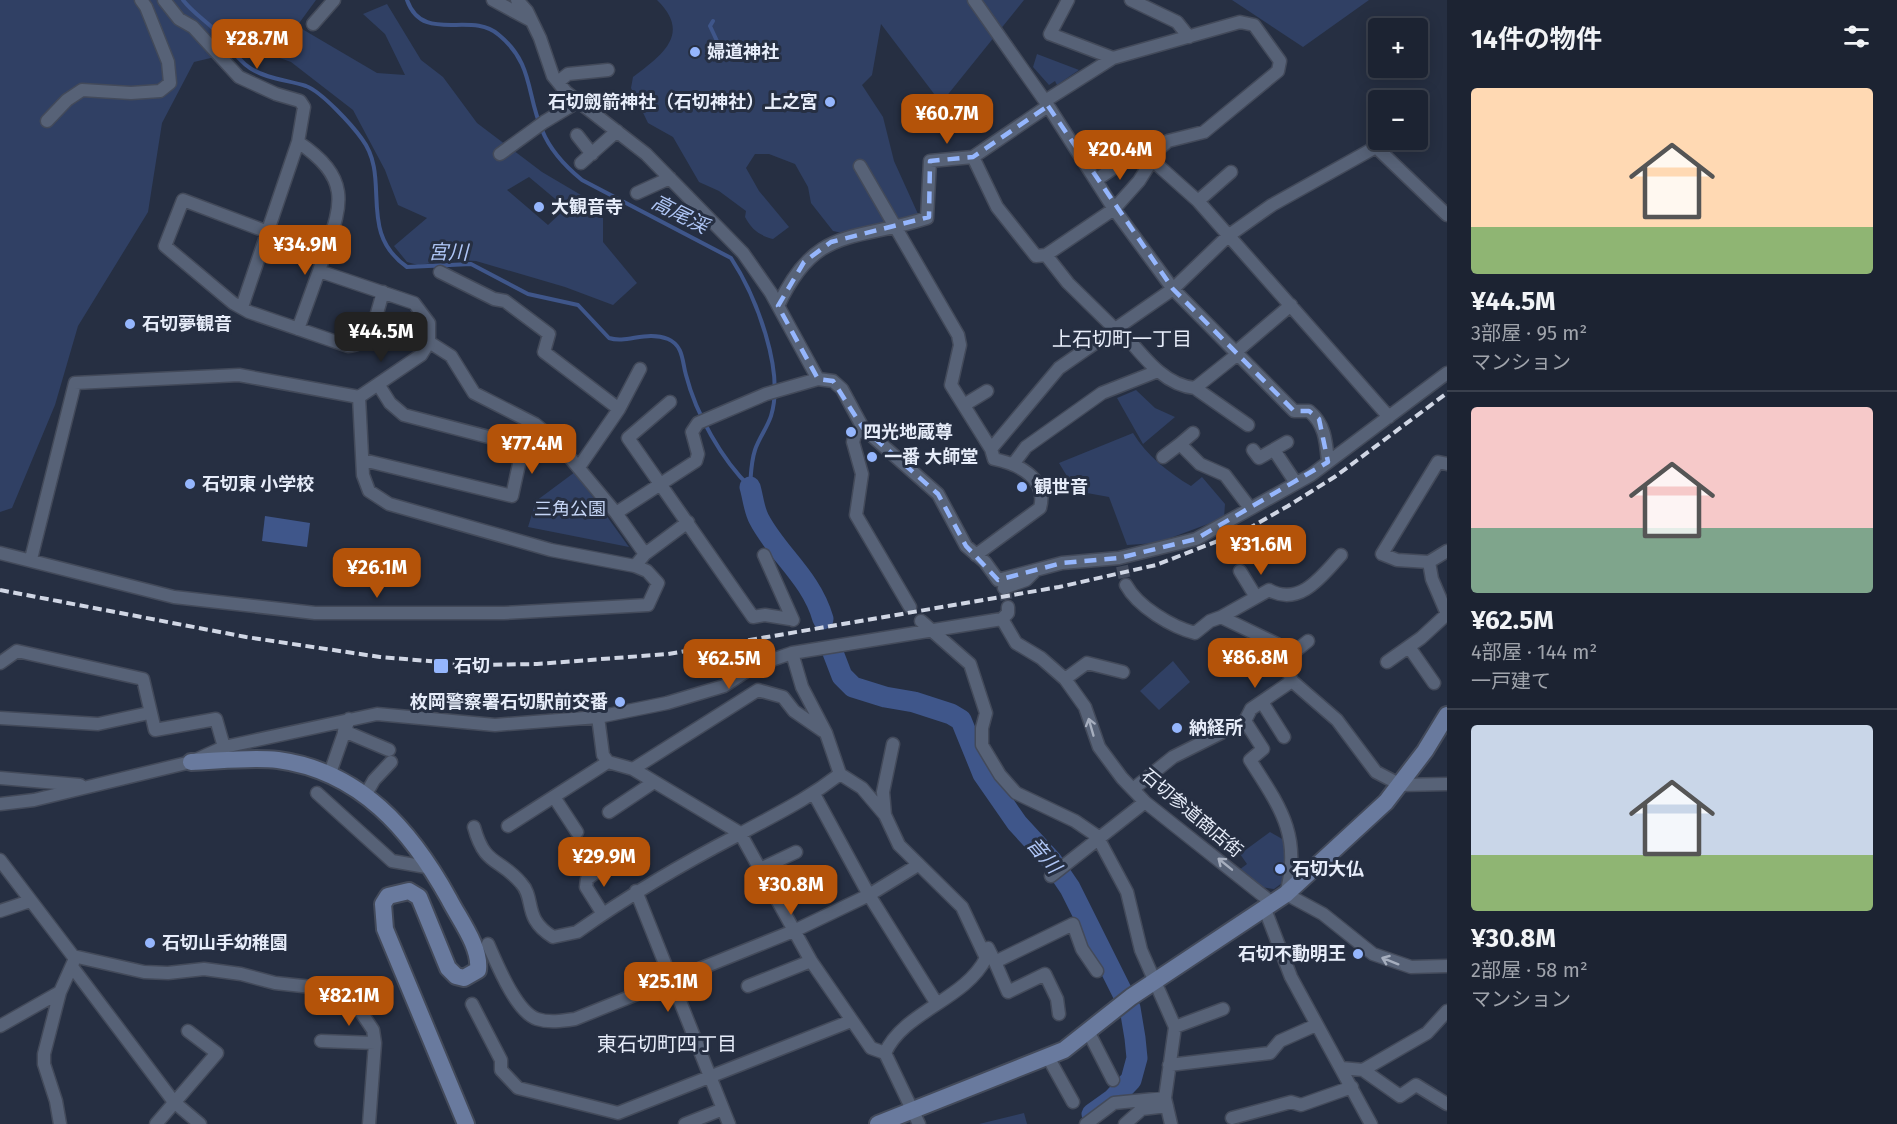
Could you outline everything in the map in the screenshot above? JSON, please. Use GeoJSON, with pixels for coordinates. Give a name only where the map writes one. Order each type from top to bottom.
{"type":"FeatureCollection","features":[{"type":"Feature","properties":{"kind":"street"},"geometry":{"type":"LineString","coordinates":[[47,121],[67,100],[82,90],[131,93],[160,90],[170,83],[168,62],[141,0]]}},
{"type":"Feature","properties":{"kind":"street"},"geometry":{"type":"LineString","coordinates":[[164,0],[179,19],[199,34],[239,77],[276,94],[300,101],[304,107],[298,142],[242,307]]}},
{"type":"Feature","properties":{"kind":"street"},"geometry":{"type":"LineString","coordinates":[[312,24],[334,0]]}},
{"type":"Feature","properties":{"kind":"street"},"geometry":{"type":"LineString","coordinates":[[493,0],[530,20]]}},
{"type":"Feature","properties":{"kind":"street"},"geometry":{"type":"LineString","coordinates":[[516,0],[526,11],[558,82],[670,178],[743,253],[778,306],[818,379]]}},
{"type":"Feature","properties":{"kind":"street"},"geometry":{"type":"LineString","coordinates":[[974,0],[1046,104],[1114,209],[1173,289],[1294,411],[1309,411],[1319,419],[1325,436],[1328,462]]}},
{"type":"Feature","properties":{"kind":"street"},"geometry":{"type":"LineString","coordinates":[[1068,0],[1050,34],[1113,58]]}},
{"type":"Feature","properties":{"kind":"street"},"geometry":{"type":"LineString","coordinates":[[1131,0],[1177,22],[1189,37]]}},
{"type":"Feature","properties":{"kind":"street"},"geometry":{"type":"LineString","coordinates":[[778,306],[791,280],[804,262],[831,242],[897,228],[927,218],[930,161],[973,158],[1113,58],[1240,22],[1254,25],[1280,61],[1278,71],[1204,132],[1168,141],[1152,160],[1139,181],[1114,209],[1046,255],[1036,256],[997,207],[973,158]]}},
{"type":"Feature","properties":{"kind":"street"},"geometry":{"type":"LineString","coordinates":[[558,82],[568,74],[608,70]]}},
{"type":"Feature","properties":{"kind":"street"},"geometry":{"type":"LineString","coordinates":[[500,154],[544,122],[579,101]]}},
{"type":"Feature","properties":{"kind":"street"},"geometry":{"type":"LineString","coordinates":[[581,163],[617,131]]}},
{"type":"Feature","properties":{"kind":"street"},"geometry":{"type":"LineString","coordinates":[[577,135],[592,153]]}},
{"type":"Feature","properties":{"kind":"street"},"geometry":{"type":"LineString","coordinates":[[298,142],[328,166],[339,188],[335,220],[298,329]]}},
{"type":"Feature","properties":{"kind":"street"},"geometry":{"type":"LineString","coordinates":[[991,449],[1059,368],[1173,289],[1228,236],[1272,205],[1376,147],[1447,215]]}},
{"type":"Feature","properties":{"kind":"street"},"geometry":{"type":"LineString","coordinates":[[1096,180],[1127,159]]}},
{"type":"Feature","properties":{"kind":"street"},"geometry":{"type":"LineString","coordinates":[[1152,160],[1198,201],[1389,417]]}},
{"type":"Feature","properties":{"kind":"street"},"geometry":{"type":"LineString","coordinates":[[860,166],[958,335],[960,345],[951,385],[991,449],[994,459],[1014,463],[1036,482],[1043,497],[1040,508],[976,555]]}},
{"type":"Feature","properties":{"kind":"street"},"geometry":{"type":"LineString","coordinates":[[1198,201],[1231,172]]}},
{"type":"Feature","properties":{"kind":"street"},"geometry":{"type":"LineString","coordinates":[[637,193],[670,178]]}},
{"type":"Feature","properties":{"kind":"street"},"geometry":{"type":"LineString","coordinates":[[268,232],[183,200],[165,246],[242,307],[298,329],[356,345],[367,338],[383,292]]}},
{"type":"Feature","properties":{"kind":"street"},"geometry":{"type":"LineString","coordinates":[[1046,255],[1068,283],[1158,371],[1183,387],[1195,388],[1248,425]]}},
{"type":"Feature","properties":{"kind":"street"},"geometry":{"type":"LineString","coordinates":[[31,559],[75,383],[239,375],[358,397],[421,355],[429,342],[429,323],[414,303],[319,271]]}},
{"type":"Feature","properties":{"kind":"street"},"geometry":{"type":"LineString","coordinates":[[440,272],[494,299],[505,301],[549,334],[544,352],[619,409]]}},
{"type":"Feature","properties":{"kind":"street"},"geometry":{"type":"LineString","coordinates":[[1195,388],[1291,305]]}},
{"type":"Feature","properties":{"kind":"street"},"geometry":{"type":"LineString","coordinates":[[429,342],[451,356],[474,393],[536,424],[557,442],[616,513],[645,554]]}},
{"type":"Feature","properties":{"kind":"street"},"geometry":{"type":"LineString","coordinates":[[579,467],[619,409],[640,369]]}},
{"type":"Feature","properties":{"kind":"street"},"geometry":{"type":"LineString","coordinates":[[1014,463],[1026,447],[1102,393],[1158,371]]}},
{"type":"Feature","properties":{"kind":"street"},"geometry":{"type":"LineString","coordinates":[[616,513],[696,461],[699,454],[692,432],[698,423],[766,394],[818,379],[833,381],[842,389],[863,428],[938,494],[966,546],[998,580],[1062,562],[1120,562],[1196,539],[1296,483],[1328,462],[1447,373]]}},
{"type":"Feature","properties":{"kind":"street"},"geometry":{"type":"LineString","coordinates":[[363,460],[512,496],[523,446],[404,415],[390,403],[378,384]]}},
{"type":"Feature","properties":{"kind":"street"},"geometry":{"type":"LineString","coordinates":[[964,405],[987,392]]}},
{"type":"Feature","properties":{"kind":"street"},"geometry":{"type":"LineString","coordinates":[[0,553],[174,597],[327,614],[504,613],[648,605],[658,583],[647,571],[635,566],[551,550],[389,504],[369,491],[363,475],[358,397]]}},
{"type":"Feature","properties":{"kind":"street"},"geometry":{"type":"LineString","coordinates":[[670,402],[628,438],[753,617],[765,615],[791,620],[764,555]]}},
{"type":"Feature","properties":{"kind":"street"},"geometry":{"type":"LineString","coordinates":[[863,428],[855,435],[853,442],[862,474],[862,490],[855,505],[856,515],[910,607]]}},
{"type":"Feature","properties":{"kind":"street"},"geometry":{"type":"LineString","coordinates":[[1163,458],[1193,433]]}},
{"type":"Feature","properties":{"kind":"street"},"geometry":{"type":"LineString","coordinates":[[1253,450],[1259,458],[1287,442]]}},
{"type":"Feature","properties":{"kind":"street"},"geometry":{"type":"LineString","coordinates":[[1180,444],[1200,464],[1225,475],[1250,508]]}},
{"type":"Feature","properties":{"kind":"street"},"geometry":{"type":"LineString","coordinates":[[1274,450],[1296,483]]}},
{"type":"Feature","properties":{"kind":"street"},"geometry":{"type":"LineString","coordinates":[[1447,464],[1438,462],[1382,554],[1397,560],[1429,562],[1447,550]]}},
{"type":"Feature","properties":{"kind":"street"},"geometry":{"type":"LineString","coordinates":[[635,566],[645,554],[688,522]]}},
{"type":"Feature","properties":{"kind":"street"},"geometry":{"type":"LineString","coordinates":[[1126,585],[1150,609],[1182,630],[1195,633],[1210,621],[1221,618],[1269,590],[1279,595],[1296,595],[1313,585],[1341,555]]}},
{"type":"Feature","properties":{"kind":"street"},"geometry":{"type":"LineString","coordinates":[[1387,662],[1409,647],[1447,614],[1432,579],[1429,562]]}},
{"type":"Feature","properties":{"kind":"street"},"geometry":{"type":"LineString","coordinates":[[1004,588],[1026,580],[1038,568]]}},
{"type":"Feature","properties":{"kind":"street"},"geometry":{"type":"LineString","coordinates":[[1240,571],[1257,597]]}},
{"type":"Feature","properties":{"kind":"street","name":"石切参道商店街"},"geometry":{"type":"LineString","coordinates":[[925,625],[1005,613],[1010,636],[1065,679],[1085,706],[1099,747],[1132,789],[1145,802],[1270,902]]}},
{"type":"Feature","properties":{"kind":"street"},"geometry":{"type":"LineString","coordinates":[[1221,618],[1277,644],[1292,681],[1337,720],[1376,772],[1401,785],[1447,784]]}},
{"type":"Feature","properties":{"kind":"street"},"geometry":{"type":"LineString","coordinates":[[0,804],[34,800],[191,762],[224,747],[377,714],[495,725],[598,717],[667,703],[724,686],[754,666],[792,652],[925,625],[970,664],[986,714],[982,728],[982,745],[1000,775],[1016,793],[1075,821],[1099,839],[1131,900],[1138,940],[1175,1027],[1166,1102],[1171,1124]]}},
{"type":"Feature","properties":{"kind":"street"},"geometry":{"type":"LineString","coordinates":[[1283,661],[1308,641]]}},
{"type":"Feature","properties":{"kind":"street"},"geometry":{"type":"LineString","coordinates":[[1409,647],[1434,683]]}},
{"type":"Feature","properties":{"kind":"street"},"geometry":{"type":"LineString","coordinates":[[0,663],[17,651],[143,679],[149,713],[155,730],[216,719],[224,747]]}},
{"type":"Feature","properties":{"kind":"street"},"geometry":{"type":"LineString","coordinates":[[792,652],[802,687],[826,733],[840,774],[862,788],[885,815],[899,845],[962,907],[986,958],[981,967],[891,1039],[885,1053]]}},
{"type":"Feature","properties":{"kind":"street"},"geometry":{"type":"LineString","coordinates":[[1065,679],[1087,663],[1123,672]]}},
{"type":"Feature","properties":{"kind":"street"},"geometry":{"type":"LineString","coordinates":[[1132,789],[1173,757],[1245,721],[1251,709],[1292,681]]}},
{"type":"Feature","properties":{"kind":"street"},"geometry":{"type":"LineString","coordinates":[[633,769],[758,690],[783,697],[794,711],[826,733]]}},
{"type":"Feature","properties":{"kind":"street"},"geometry":{"type":"LineString","coordinates":[[1262,702],[1284,737]]}},
{"type":"Feature","properties":{"kind":"street"},"geometry":{"type":"LineString","coordinates":[[0,718],[98,724],[149,713]]}},
{"type":"Feature","properties":{"kind":"street"},"geometry":{"type":"LineString","coordinates":[[878,1124],[916,1117],[1064,1050],[1154,981],[1270,902],[1286,894],[1361,827],[1401,785],[1447,716]]}},
{"type":"Feature","properties":{"kind":"street"},"geometry":{"type":"LineString","coordinates":[[598,717],[603,755],[608,762],[633,769],[740,833],[811,960],[871,1048],[885,1053],[916,1117]]}},
{"type":"Feature","properties":{"kind":"street"},"geometry":{"type":"LineString","coordinates":[[330,773],[349,719]]}},
{"type":"Feature","properties":{"kind":"street"},"geometry":{"type":"LineString","coordinates":[[1245,721],[1263,749],[1250,760],[1278,803],[1291,837],[1290,878],[1286,894]]}},
{"type":"Feature","properties":{"kind":"street"},"geometry":{"type":"LineString","coordinates":[[344,731],[390,756],[366,794]]}},
{"type":"Feature","properties":{"kind":"street"},"geometry":{"type":"LineString","coordinates":[[885,815],[883,792],[893,744]]}},
{"type":"Feature","properties":{"kind":"street"},"geometry":{"type":"LineString","coordinates":[[191,762],[278,760],[330,773],[366,794],[411,840],[432,868],[475,951],[478,970],[471,976],[456,976],[448,968],[419,897],[409,891],[388,896],[383,904],[382,915],[385,929],[466,1124]]}},
{"type":"Feature","properties":{"kind":"street"},"geometry":{"type":"LineString","coordinates":[[508,826],[608,762]]}},
{"type":"Feature","properties":{"kind":"street"},"geometry":{"type":"LineString","coordinates":[[474,827],[480,848],[488,858],[522,884],[530,910],[544,931],[553,937],[567,936],[636,891],[740,833],[783,813],[840,774]]}},
{"type":"Feature","properties":{"kind":"street"},"geometry":{"type":"LineString","coordinates":[[0,778],[90,786]]}},
{"type":"Feature","properties":{"kind":"street"},"geometry":{"type":"LineString","coordinates":[[609,812],[654,782]]}},
{"type":"Feature","properties":{"kind":"street"},"geometry":{"type":"LineString","coordinates":[[316,793],[392,861],[432,868]]}},
{"type":"Feature","properties":{"kind":"street"},"geometry":{"type":"LineString","coordinates":[[813,794],[869,895],[937,1004]]}},
{"type":"Feature","properties":{"kind":"street"},"geometry":{"type":"LineString","coordinates":[[554,797],[577,832]]}},
{"type":"Feature","properties":{"kind":"street"},"geometry":{"type":"LineString","coordinates":[[1051,876],[1145,802]]}},
{"type":"Feature","properties":{"kind":"street"},"geometry":{"type":"LineString","coordinates":[[760,868],[796,852]]}},
{"type":"Feature","properties":{"kind":"street"},"geometry":{"type":"LineString","coordinates":[[0,860],[174,1102],[200,1124]]}},
{"type":"Feature","properties":{"kind":"street"},"geometry":{"type":"LineString","coordinates":[[603,914],[586,888],[587,879],[609,863]]}},
{"type":"Feature","properties":{"kind":"street"},"geometry":{"type":"LineString","coordinates":[[488,944],[524,1012],[536,1019],[552,1022],[575,1019],[796,930],[869,895],[918,865]]}},
{"type":"Feature","properties":{"kind":"street"},"geometry":{"type":"LineString","coordinates":[[636,891],[729,1124]]}},
{"type":"Feature","properties":{"kind":"street"},"geometry":{"type":"LineString","coordinates":[[1286,894],[1323,914],[1373,954],[1411,967],[1447,966]]}},
{"type":"Feature","properties":{"kind":"street"},"geometry":{"type":"LineString","coordinates":[[0,911],[30,901]]}},
{"type":"Feature","properties":{"kind":"street"},"geometry":{"type":"LineString","coordinates":[[1270,902],[1266,912],[1291,977],[1352,1086],[1366,1122]]}},
{"type":"Feature","properties":{"kind":"street"},"geometry":{"type":"LineString","coordinates":[[995,962],[1072,924],[1082,949],[1097,971]]}},
{"type":"Feature","properties":{"kind":"street"},"geometry":{"type":"LineString","coordinates":[[982,951],[988,948],[1008,992],[1045,974],[1057,999],[1059,1014]]}},
{"type":"Feature","properties":{"kind":"street"},"geometry":{"type":"LineString","coordinates":[[748,986],[811,960]]}},
{"type":"Feature","properties":{"kind":"street"},"geometry":{"type":"LineString","coordinates":[[60,1124],[44,1054],[60,992],[73,962]]}},
{"type":"Feature","properties":{"kind":"street"},"geometry":{"type":"LineString","coordinates":[[73,962],[144,972],[168,973],[204,969],[241,974],[275,983],[321,988],[357,1006],[373,1030],[375,1043],[369,1124]]}},
{"type":"Feature","properties":{"kind":"street"},"geometry":{"type":"LineString","coordinates":[[0,1026],[60,992]]}},
{"type":"Feature","properties":{"kind":"street"},"geometry":{"type":"LineString","coordinates":[[472,1004],[501,1060],[501,1070],[518,1088],[618,1119],[709,1076],[851,1020]]}},
{"type":"Feature","properties":{"kind":"street"},"geometry":{"type":"LineString","coordinates":[[1175,1027],[1223,1009]]}},
{"type":"Feature","properties":{"kind":"street"},"geometry":{"type":"LineString","coordinates":[[1362,1070],[1427,1033],[1447,1011]]}},
{"type":"Feature","properties":{"kind":"street"},"geometry":{"type":"LineString","coordinates":[[1169,1065],[1212,1058],[1270,1053],[1280,1041],[1316,1025]]}},
{"type":"Feature","properties":{"kind":"street"},"geometry":{"type":"LineString","coordinates":[[156,1124],[216,1053],[188,1031]]}},
{"type":"Feature","properties":{"kind":"street"},"geometry":{"type":"LineString","coordinates":[[1088,1031],[1113,1080]]}},
{"type":"Feature","properties":{"kind":"street"},"geometry":{"type":"LineString","coordinates":[[321,1041],[375,1043]]}},
{"type":"Feature","properties":{"kind":"street"},"geometry":{"type":"LineString","coordinates":[[1048,1057],[1073,1102]]}},
{"type":"Feature","properties":{"kind":"street"},"geometry":{"type":"LineString","coordinates":[[1341,1068],[1362,1070],[1400,1095],[1416,1085],[1447,1104]]}},
{"type":"Feature","properties":{"kind":"street"},"geometry":{"type":"LineString","coordinates":[[1232,1118],[1254,1118],[1291,1102],[1302,1105],[1352,1086]]}},
{"type":"Feature","properties":{"kind":"street"},"geometry":{"type":"LineString","coordinates":[[1086,1124],[1114,1102],[1166,1102]]}},
{"type":"Feature","properties":{"kind":"street"},"geometry":{"type":"LineString","coordinates":[[1125,1124],[1142,1109],[1166,1102]]}},
{"type":"Feature","properties":{"kind":"street"},"geometry":{"type":"LineString","coordinates":[[685,1124],[723,1109]]}},
{"type":"Feature","properties":{"kind":"highlighted area"},"geometry":{"type":"Polygon","coordinates":[[[1048,106],[1173,289],[1294,411],[1309,411],[1319,419],[1328,462],[1196,539],[1119,558],[1062,563],[998,580],[966,546],[938,494],[863,428],[833,381],[818,379],[778,306],[804,262],[831,242],[929,217],[930,161],[973,157],[1048,106]]]}},
{"type":"Feature","properties":{"kind":"green space"},"geometry":{"type":"Polygon","coordinates":[[[0,0],[316,0],[297,26],[377,73],[405,75],[385,34],[363,14],[387,4],[421,60],[443,77],[477,123],[542,172],[603,208],[603,242],[637,283],[613,305],[565,287],[476,261],[456,260],[418,265],[407,262],[394,246],[427,218],[398,205],[385,170],[353,110],[291,62],[252,48],[194,62],[162,123],[148,212],[78,326],[55,405],[12,508],[0,512],[0,0]],[[529,177],[507,190],[548,225],[566,208],[529,177]]]}},
{"type":"Feature","properties":{"kind":"green space"},"geometry":{"type":"Polygon","coordinates":[[[657,0],[1024,0],[941,103],[881,24],[872,75],[862,85],[883,117],[894,161],[918,214],[893,225],[847,234],[833,231],[811,203],[808,187],[795,164],[769,154],[755,154],[746,168],[759,191],[789,227],[773,239],[753,229],[745,217],[746,211],[719,191],[699,182],[673,137],[648,123],[631,88],[633,77],[663,52],[672,34],[672,23],[667,12],[657,0]]]}},
{"type":"Feature","properties":{"kind":"green space"},"geometry":{"type":"Polygon","coordinates":[[[1232,0],[1369,0],[1303,47],[1232,0]]]}},
{"type":"Feature","properties":{"kind":"green space"},"geometry":{"type":"Polygon","coordinates":[[[1037,54],[1079,70],[1057,85],[1055,81],[1049,85],[1033,67],[1037,54]]]}},
{"type":"Feature","properties":{"kind":"green space"},"geometry":{"type":"Polygon","coordinates":[[[1136,390],[1155,408],[1175,417],[1143,444],[1117,398],[1136,390]]]}},
{"type":"Feature","properties":{"kind":"green space"},"geometry":{"type":"Polygon","coordinates":[[[1133,433],[1151,456],[1183,481],[1191,486],[1202,477],[1225,504],[1224,518],[1157,543],[1127,545],[1109,497],[1076,491],[1059,463],[1133,433]]]}},
{"type":"Feature","properties":{"kind":"green space","name":"三角公園"},"geometry":{"type":"Polygon","coordinates":[[[575,472],[629,547],[528,527],[536,501],[575,472]]]}},
{"type":"Feature","properties":{"kind":"green space"},"geometry":{"type":"Polygon","coordinates":[[[1173,661],[1190,682],[1159,710],[1140,691],[1173,661]]]}},
{"type":"Feature","properties":{"kind":"green space"},"geometry":{"type":"Polygon","coordinates":[[[1270,832],[1284,840],[1287,858],[1286,880],[1274,889],[1261,887],[1239,870],[1247,864],[1240,854],[1270,832]]]}},
{"type":"Feature","properties":{"kind":"green space"},"geometry":{"type":"Polygon","coordinates":[[[1024,1113],[1027,1124],[979,1124],[1024,1113]]]}},
{"type":"Feature","properties":{"kind":"shaded area"},"geometry":{"type":"Polygon","coordinates":[[[265,516],[310,523],[307,547],[262,541],[265,516]]]}},
{"type":"Feature","properties":{"kind":"waterway","name":"宮川"},"geometry":{"type":"LineString","coordinates":[[183,0],[216,31],[245,64],[263,75],[313,89],[362,139],[375,171],[378,221],[383,237],[392,253],[407,267],[471,264],[528,294],[578,305],[609,338],[652,336],[673,342],[680,350],[690,390],[711,436],[730,464],[750,487]]}},
{"type":"Feature","properties":{"kind":"waterway","name":"高尾渓"},"geometry":{"type":"LineString","coordinates":[[407,0],[414,13],[424,21],[488,28],[510,46],[524,68],[537,117],[545,137],[559,158],[582,180],[731,258],[750,292],[766,334],[774,378],[771,416],[755,450],[750,486]]}},
{"type":"Feature","properties":{"kind":"waterway"},"geometry":{"type":"LineString","coordinates":[[713,21],[710,26],[724,56]]}},
{"type":"Feature","properties":{"kind":"waterway","name":"音川"},"geometry":{"type":"LineString","coordinates":[[750,487],[755,508],[766,532],[802,578],[818,604],[823,619]]}},
{"type":"Feature","properties":{"kind":"waterway","name":"音川"},"geometry":{"type":"LineString","coordinates":[[832,650],[842,676],[853,687],[885,697],[914,702],[951,714],[961,720],[983,774],[1017,823],[1051,860],[1070,888],[1130,1008],[1137,1058],[1131,1080],[1113,1099],[1092,1114]]}},
{"type":"Feature","properties":{"kind":"tunnel"},"geometry":{"type":"LineString","coordinates":[[1122,566],[1126,585]]}},
{"type":"Feature","properties":{"kind":"tunnel"},"geometry":{"type":"LineString","coordinates":[[1004,588],[1008,607]]}},
{"type":"Feature","properties":{"kind":"railway"},"geometry":{"type":"LineString","coordinates":[[0,590],[246,637],[380,657],[476,665],[537,664],[668,654],[1059,587],[1156,565],[1246,530],[1288,506],[1336,476],[1447,393]]}},
{"type":"Feature","properties":{"kind":"place","name":"婦道神社"},"geometry":{"type":"Point","coordinates":[695,52]}},
{"type":"Feature","properties":{"kind":"place","name":"石切劔箭神社（石切神社）上之宮"},"geometry":{"type":"Point","coordinates":[830,102]}},
{"type":"Feature","properties":{"kind":"place","name":"大観音寺"},"geometry":{"type":"Point","coordinates":[539,207]}},
{"type":"Feature","properties":{"kind":"place","name":"石切夢観音"},"geometry":{"type":"Point","coordinates":[130,324]}},
{"type":"Feature","properties":{"kind":"place","name":"四光地蔵尊"},"geometry":{"type":"Point","coordinates":[851,432]}},
{"type":"Feature","properties":{"kind":"place","name":"一番 大師堂"},"geometry":{"type":"Point","coordinates":[872,457]}},
{"type":"Feature","properties":{"kind":"place","name":"石切東 小学校"},"geometry":{"type":"Point","coordinates":[190,484]}},
{"type":"Feature","properties":{"kind":"place","name":"観世音"},"geometry":{"type":"Point","coordinates":[1022,487]}},
{"type":"Feature","properties":{"kind":"place","name":"石切"},"geometry":{"type":"Point","coordinates":[441,666]}},
{"type":"Feature","properties":{"kind":"place","name":"枚岡警察署石切駅前交番"},"geometry":{"type":"Point","coordinates":[620,702]}},
{"type":"Feature","properties":{"kind":"place","name":"納経所"},"geometry":{"type":"Point","coordinates":[1177,728]}},
{"type":"Feature","properties":{"kind":"place","name":"石切大仏"},"geometry":{"type":"Point","coordinates":[1280,869]}},
{"type":"Feature","properties":{"kind":"place","name":"石切山手幼稚園"},"geometry":{"type":"Point","coordinates":[150,943]}},
{"type":"Feature","properties":{"kind":"place","name":"石切不動明王"},"geometry":{"type":"Point","coordinates":[1358,954]}},
{"type":"Feature","properties":{"kind":"district","name":"上石切町一丁目"},"geometry":{"type":"Point","coordinates":[1122,339]}},
{"type":"Feature","properties":{"kind":"district","name":"東石切町四丁目"},"geometry":{"type":"Point","coordinates":[667,1044]}}]}
